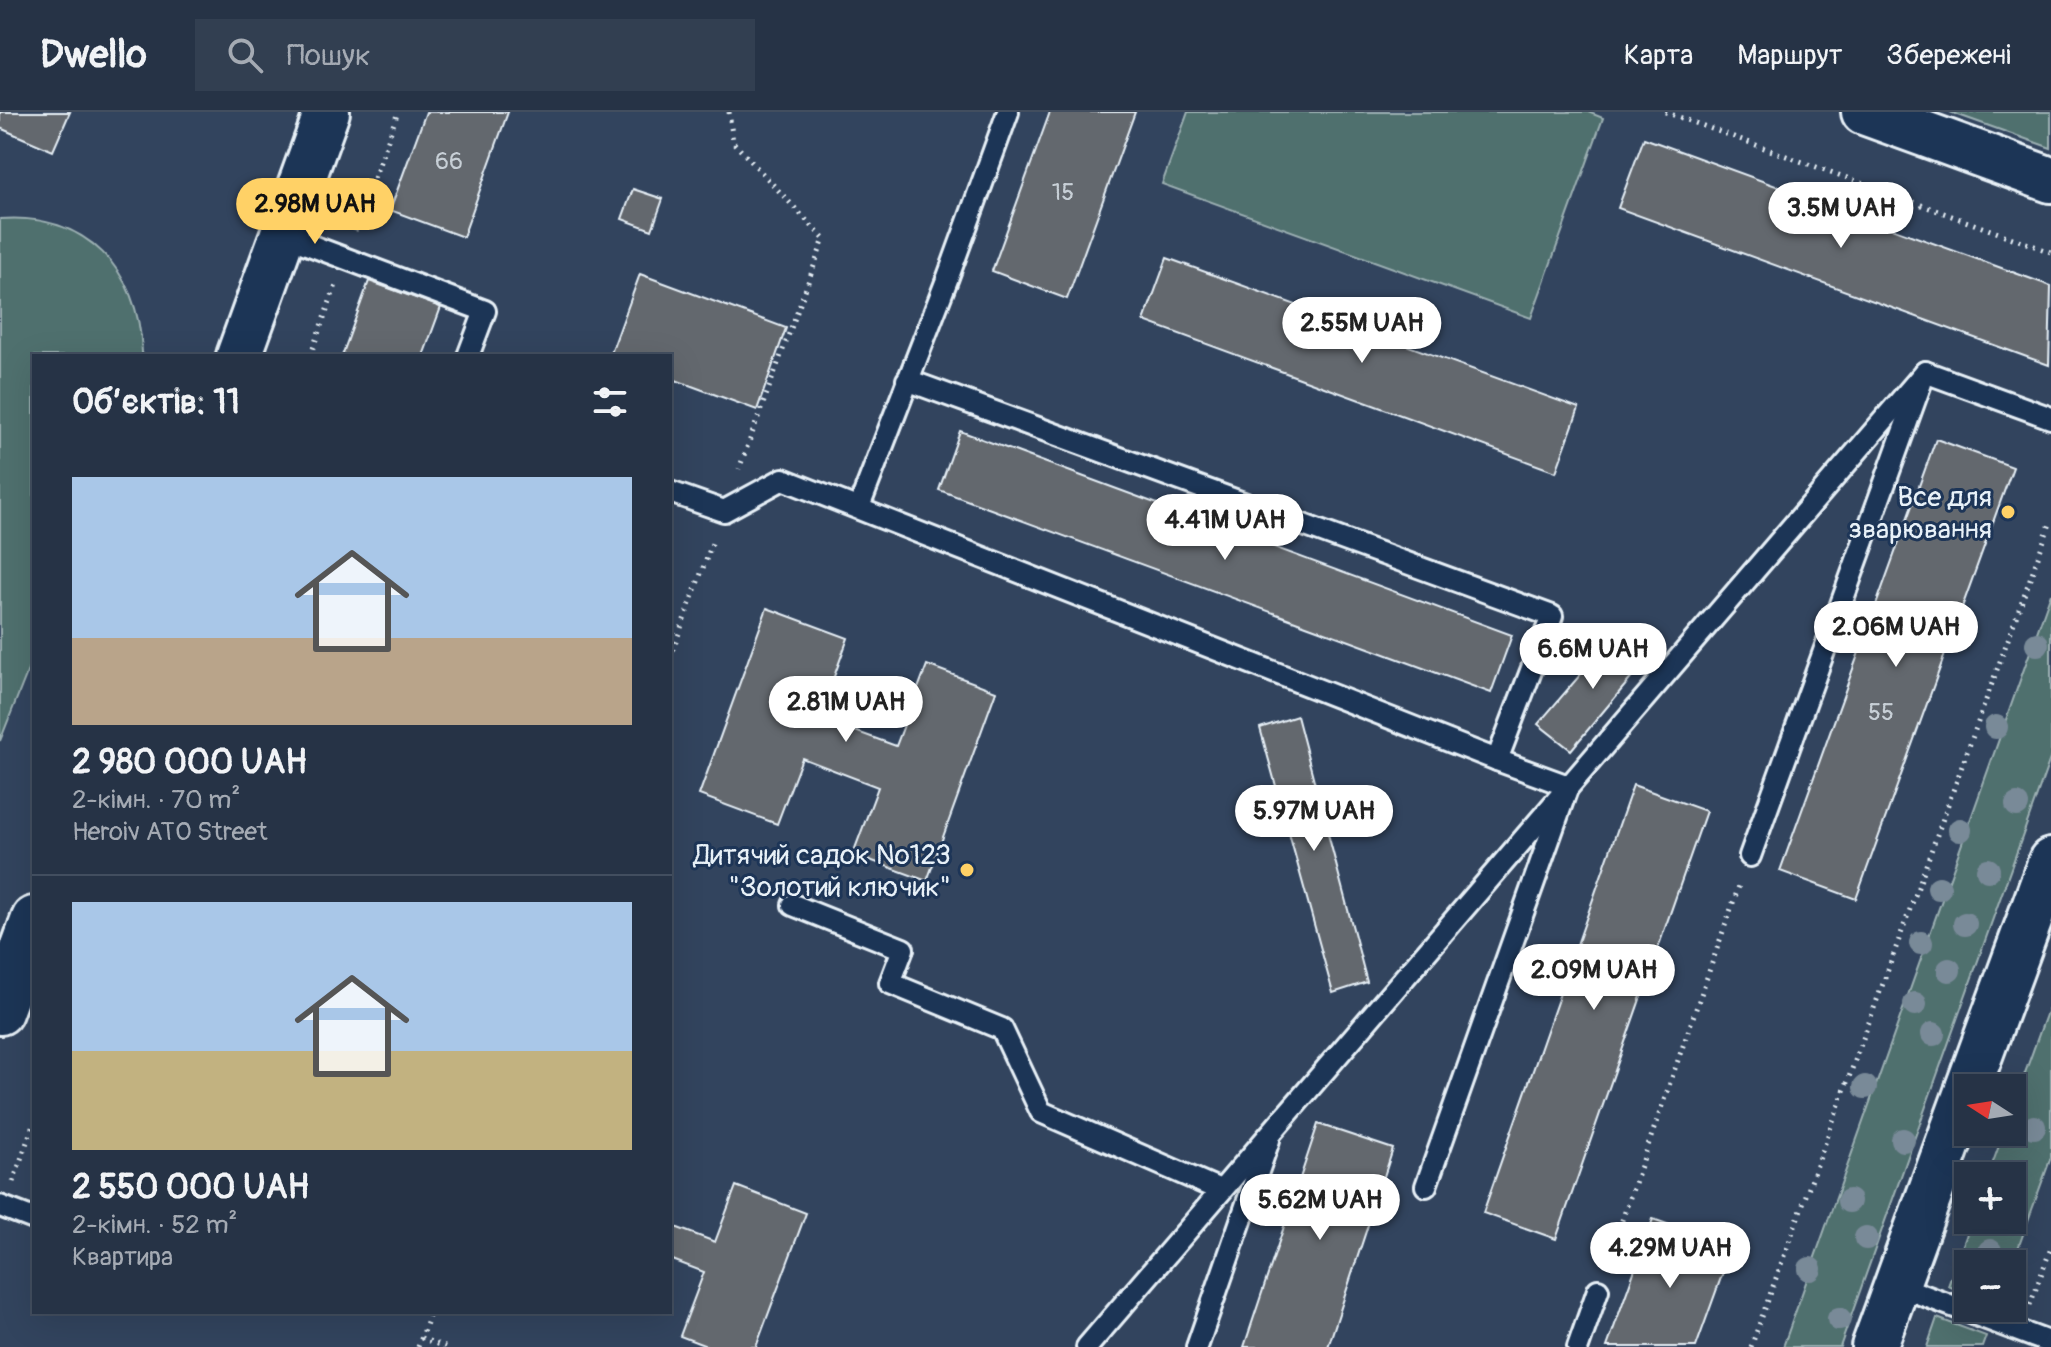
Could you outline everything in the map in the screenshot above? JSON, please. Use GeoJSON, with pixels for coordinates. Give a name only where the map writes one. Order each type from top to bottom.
{"type":"FeatureCollection","features":[{"type":"Feature","properties":{"kind":"street"},"geometry":{"type":"LineString","coordinates":[[240,354],[327,112]]}},
{"type":"Feature","properties":{"kind":"street"},"geometry":{"type":"LineString","coordinates":[[1864,112],[2051,180]]}},
{"type":"Feature","properties":{"kind":"street"},"geometry":{"type":"LineString","coordinates":[[1973,1074],[2051,861]]}},
{"type":"Feature","properties":{"kind":"street"},"geometry":{"type":"LineString","coordinates":[[0,1012],[32,924]]}},
{"type":"Feature","properties":{"kind":"street"},"geometry":{"type":"LineString","coordinates":[[1874,1347],[1954,1126]]}},
{"type":"Feature","properties":{"kind":"lane"},"geometry":{"type":"LineString","coordinates":[[859,507],[1008,112]]}},
{"type":"Feature","properties":{"kind":"lane"},"geometry":{"type":"LineString","coordinates":[[283,235],[485,311],[469,354]]}},
{"type":"Feature","properties":{"kind":"lane"},"geometry":{"type":"LineString","coordinates":[[1925,372],[2051,418]]}},
{"type":"Feature","properties":{"kind":"lane"},"geometry":{"type":"LineString","coordinates":[[1087,1347],[1925,372]]}},
{"type":"Feature","properties":{"kind":"lane"},"geometry":{"type":"LineString","coordinates":[[1750,856],[1925,372]]}},
{"type":"Feature","properties":{"kind":"lane"},"geometry":{"type":"LineString","coordinates":[[907,380],[1552,616],[1497,760]]}},
{"type":"Feature","properties":{"kind":"lane"},"geometry":{"type":"LineString","coordinates":[[672,493],[724,511],[783,479],[1568,786]]}},
{"type":"Feature","properties":{"kind":"lane"},"geometry":{"type":"LineString","coordinates":[[1426,1186],[1568,786]]}},
{"type":"Feature","properties":{"kind":"lane"},"geometry":{"type":"LineString","coordinates":[[793,905],[903,949],[890,983],[1002,1029],[1041,1112],[1220,1190]]}},
{"type":"Feature","properties":{"kind":"lane"},"geometry":{"type":"LineString","coordinates":[[1197,1347],[1273,1128]]}},
{"type":"Feature","properties":{"kind":"lane"},"geometry":{"type":"LineString","coordinates":[[2,1207],[32,1218]]}},
{"type":"Feature","properties":{"kind":"lane"},"geometry":{"type":"LineString","coordinates":[[1896,1285],[2051,1343]]}},
{"type":"Feature","properties":{"kind":"lane"},"geometry":{"type":"LineString","coordinates":[[1578,1347],[1598,1290]]}},
{"type":"Feature","properties":{"kind":"path"},"geometry":{"type":"LineString","coordinates":[[672,653],[824,239],[733,142],[729,112]]}},
{"type":"Feature","properties":{"kind":"path"},"geometry":{"type":"LineString","coordinates":[[1665,112],[2051,252]]}},
{"type":"Feature","properties":{"kind":"path"},"geometry":{"type":"LineString","coordinates":[[1751,1347],[2051,521]]}},
{"type":"Feature","properties":{"kind":"path"},"geometry":{"type":"LineString","coordinates":[[1598,1290],[1750,856]]}},
{"type":"Feature","properties":{"kind":"path"},"geometry":{"type":"LineString","coordinates":[[2,1207],[32,1127]]}},
{"type":"Feature","properties":{"kind":"path"},"geometry":{"type":"LineString","coordinates":[[2021,1332],[2051,1248]]}},
{"type":"Feature","properties":{"kind":"path"},"geometry":{"type":"LineString","coordinates":[[418,1347],[430,1314]]}},
{"type":"Feature","properties":{"kind":"path"},"geometry":{"type":"LineString","coordinates":[[421,1338],[445,1347]]}},
{"type":"Feature","properties":{"kind":"green space"},"geometry":{"type":"Polygon","coordinates":[[[1188,112],[1588,112],[1603,118],[1531,318],[1162,184],[1188,112]]]}},
{"type":"Feature","properties":{"kind":"green space"},"geometry":{"type":"Polygon","coordinates":[[[1950,112],[2051,112],[2051,148],[1950,112]]]}},
{"type":"Feature","properties":{"kind":"green space"},"geometry":{"type":"Polygon","coordinates":[[[0,219],[31,219],[58,225],[82,236],[102,252],[131,296],[139,322],[142,354],[32,354],[32,660],[0,741],[0,219]]]}},
{"type":"Feature","properties":{"kind":"green space"},"geometry":{"type":"Polygon","coordinates":[[[2051,593],[2051,756],[1840,1347],[1783,1347],[2051,593]]]}},
{"type":"Feature","properties":{"kind":"green space"},"geometry":{"type":"Polygon","coordinates":[[[2051,1001],[2051,1157],[2026,1226],[2026,1162],[1993,1162],[1999,1146],[2026,1146],[2025,1074],[2051,1001]]]}},
{"type":"Feature","properties":{"kind":"green space"},"geometry":{"type":"Polygon","coordinates":[[[1967,1234],[2023,1234],[2017,1250],[1961,1250],[1967,1234]]]}},
{"type":"Feature","properties":{"kind":"green space"},"geometry":{"type":"Polygon","coordinates":[[[1954,1270],[1954,1288],[1948,1286],[1954,1270]]]}},
{"type":"Feature","properties":{"kind":"green space"},"geometry":{"type":"Polygon","coordinates":[[[1937,1318],[1986,1336],[1982,1347],[1927,1347],[1937,1318]]]}},
{"type":"Feature","properties":{"kind":"building"},"geometry":{"type":"Polygon","coordinates":[[[0,112],[70,112],[53,151],[0,128],[0,112]]]}},
{"type":"Feature","properties":{"kind":"building"},"geometry":{"type":"Polygon","coordinates":[[[426,112],[508,112],[463,237],[390,210],[426,112]]]}},
{"type":"Feature","properties":{"kind":"building"},"geometry":{"type":"Polygon","coordinates":[[[1050,112],[1135,112],[1067,299],[992,271],[1050,112]]]}},
{"type":"Feature","properties":{"kind":"building"},"geometry":{"type":"Polygon","coordinates":[[[1644,138],[2051,286],[2049,365],[1618,208],[1644,138]]]}},
{"type":"Feature","properties":{"kind":"building"},"geometry":{"type":"Polygon","coordinates":[[[633,189],[663,199],[652,230],[622,219],[633,189]]]}},
{"type":"Feature","properties":{"kind":"building"},"geometry":{"type":"Polygon","coordinates":[[[1167,258],[1579,408],[1556,472],[1144,321],[1167,258]]]}},
{"type":"Feature","properties":{"kind":"building"},"geometry":{"type":"Polygon","coordinates":[[[640,274],[786,328],[757,410],[672,379],[672,354],[611,354],[640,274]]]}},
{"type":"Feature","properties":{"kind":"building"},"geometry":{"type":"Polygon","coordinates":[[[369,281],[441,307],[424,354],[343,354],[369,281]]]}},
{"type":"Feature","properties":{"kind":"building"},"geometry":{"type":"Polygon","coordinates":[[[960,431],[1512,635],[1491,693],[939,490],[960,431]]]}},
{"type":"Feature","properties":{"kind":"building"},"geometry":{"type":"Polygon","coordinates":[[[1936,439],[2013,467],[1856,899],[1780,871],[1936,439]]]}},
{"type":"Feature","properties":{"kind":"building"},"geometry":{"type":"Polygon","coordinates":[[[767,608],[848,638],[819,718],[896,746],[927,665],[996,691],[927,881],[853,854],[878,787],[802,758],[777,824],[699,795],[767,608]]]}},
{"type":"Feature","properties":{"kind":"building"},"geometry":{"type":"Polygon","coordinates":[[[1617,632],[1648,658],[1571,750],[1538,724],[1617,632]]]}},
{"type":"Feature","properties":{"kind":"building"},"geometry":{"type":"Polygon","coordinates":[[[1297,716],[1367,982],[1333,993],[1260,728],[1297,716]]]}},
{"type":"Feature","properties":{"kind":"building"},"geometry":{"type":"Polygon","coordinates":[[[1633,785],[1706,811],[1556,1239],[1483,1213],[1633,785]]]}},
{"type":"Feature","properties":{"kind":"building"},"geometry":{"type":"Polygon","coordinates":[[[1318,1124],[1393,1149],[1328,1347],[1244,1347],[1318,1124]]]}},
{"type":"Feature","properties":{"kind":"building"},"geometry":{"type":"Polygon","coordinates":[[[736,1186],[806,1213],[756,1347],[709,1347],[680,1336],[704,1272],[672,1260],[672,1226],[715,1242],[736,1186]]]}},
{"type":"Feature","properties":{"kind":"building"},"geometry":{"type":"Polygon","coordinates":[[[1653,1219],[1732,1247],[1696,1347],[1607,1347],[1653,1219]]]}},
{"type":"Feature","properties":{"kind":"place","name":"Все для зварювання"},"geometry":{"type":"Point","coordinates":[2008,512]}},
{"type":"Feature","properties":{"kind":"place","name":"Дитячий садок №123 \"Золотий ключик\""},"geometry":{"type":"Point","coordinates":[967,870]}}]}
